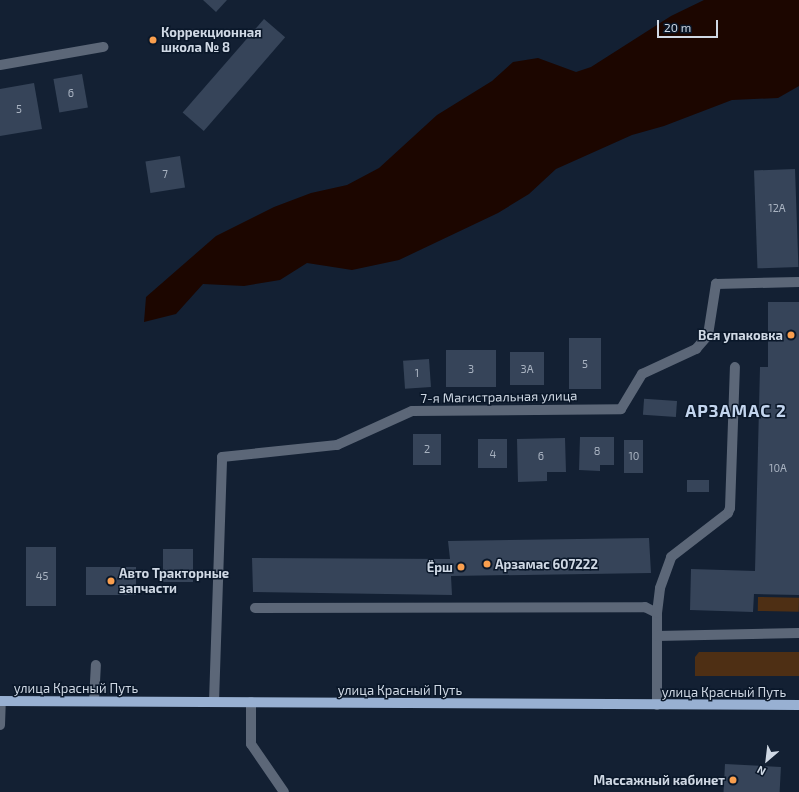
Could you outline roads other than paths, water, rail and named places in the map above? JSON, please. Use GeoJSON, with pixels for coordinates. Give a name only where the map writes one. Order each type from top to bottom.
{"type":"FeatureCollection","features":[{"type":"Feature","properties":{"kind":"main road","name":"улица Красный Путь"},"geometry":{"type":"LineString","coordinates":[[0,701],[799,706]]}},
{"type":"Feature","properties":{"kind":"street"},"geometry":{"type":"LineString","coordinates":[[0,65],[104,46]]}},
{"type":"Feature","properties":{"kind":"street","name":"7-я Магистральная улица"},"geometry":{"type":"LineString","coordinates":[[214,702],[222,457],[338,445],[412,411],[621,409],[642,374],[696,349],[708,335],[716,284],[799,282]]}},
{"type":"Feature","properties":{"kind":"street"},"geometry":{"type":"LineString","coordinates":[[657,705],[657,613],[660,588],[671,557],[728,513],[730,508],[734,367]]}},
{"type":"Feature","properties":{"kind":"street"},"geometry":{"type":"LineString","coordinates":[[255,608],[645,607],[657,613]]}},
{"type":"Feature","properties":{"kind":"street"},"geometry":{"type":"LineString","coordinates":[[657,636],[799,633]]}},
{"type":"Feature","properties":{"kind":"street"},"geometry":{"type":"LineString","coordinates":[[94,701],[96,664]]}},
{"type":"Feature","properties":{"kind":"street"},"geometry":{"type":"LineString","coordinates":[[0,701],[0,725]]}},
{"type":"Feature","properties":{"kind":"street"},"geometry":{"type":"LineString","coordinates":[[251,702],[252,744],[284,792]]}},
{"type":"Feature","properties":{"kind":"place","name":"Коррекционная школа № 8"},"geometry":{"type":"Point","coordinates":[153,40]}},
{"type":"Feature","properties":{"kind":"place","name":"Вся упаковка"},"geometry":{"type":"Point","coordinates":[791,335]}},
{"type":"Feature","properties":{"kind":"place","name":"Арзамас 607222"},"geometry":{"type":"Point","coordinates":[487,564]}},
{"type":"Feature","properties":{"kind":"place","name":"Ёрш"},"geometry":{"type":"Point","coordinates":[461,567]}},
{"type":"Feature","properties":{"kind":"place","name":"Авто Тракторные запчасти"},"geometry":{"type":"Point","coordinates":[111,581]}},
{"type":"Feature","properties":{"kind":"place","name":"Массажный кабинет"},"geometry":{"type":"Point","coordinates":[733,780]}},
{"type":"Feature","properties":{"kind":"district","name":"АРЗАМАС 2"},"geometry":{"type":"Point","coordinates":[736,411]}}]}
